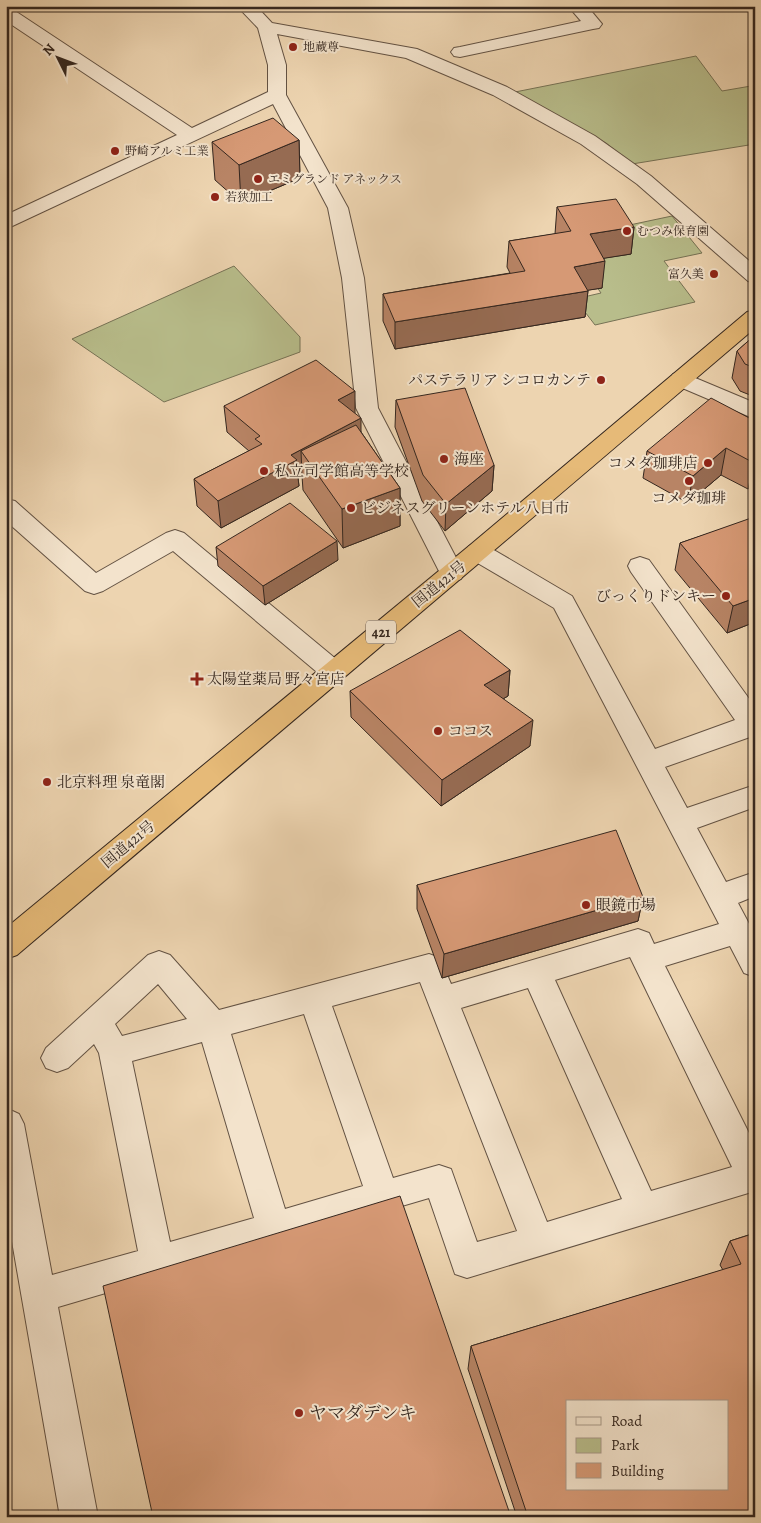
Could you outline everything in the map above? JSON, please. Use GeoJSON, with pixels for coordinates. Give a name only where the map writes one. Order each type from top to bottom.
{"type":"FeatureCollection","features":[{"type":"Feature","properties":{"kind":"highway","name":"国道421号"},"geometry":{"type":"LineString","coordinates":[[6,946],[333,671],[478,552],[755,317]]}},
{"type":"Feature","properties":{"kind":"street"},"geometry":{"type":"LineString","coordinates":[[246,6],[266,27],[277,65],[277,94],[338,208],[353,278],[368,408],[452,573]]}},
{"type":"Feature","properties":{"kind":"street"},"geometry":{"type":"LineString","coordinates":[[460,52],[593,24],[576,6]]}},
{"type":"Feature","properties":{"kind":"street"},"geometry":{"type":"LineString","coordinates":[[6,13],[190,135]]}},
{"type":"Feature","properties":{"kind":"street"},"geometry":{"type":"LineString","coordinates":[[266,27],[411,54],[500,91],[588,140],[644,180],[755,277]]}},
{"type":"Feature","properties":{"kind":"street"},"geometry":{"type":"LineString","coordinates":[[7,221],[277,94]]}},
{"type":"Feature","properties":{"kind":"street"},"geometry":{"type":"LineString","coordinates":[[681,379],[755,412]]}},
{"type":"Feature","properties":{"kind":"street"},"geometry":{"type":"LineString","coordinates":[[6,507],[94,585],[175,539],[333,671]]}},
{"type":"Feature","properties":{"kind":"street"},"geometry":{"type":"LineString","coordinates":[[478,552],[563,602],[755,964]]}},
{"type":"Feature","properties":{"kind":"street"},"geometry":{"type":"LineString","coordinates":[[640,566],[754,726],[648,762]]}},
{"type":"Feature","properties":{"kind":"street"},"geometry":{"type":"LineString","coordinates":[[680,822],[755,796]]}},
{"type":"Feature","properties":{"kind":"street"},"geometry":{"type":"LineString","coordinates":[[719,896],[755,884]]}},
{"type":"Feature","properties":{"kind":"street"},"geometry":{"type":"LineString","coordinates":[[646,959],[738,932]]}},
{"type":"Feature","properties":{"kind":"street"},"geometry":{"type":"LineString","coordinates":[[39,1296],[439,1180],[467,1262],[754,1175],[638,942],[443,1000]]}},
{"type":"Feature","properties":{"kind":"street"},"geometry":{"type":"LineString","coordinates":[[58,1058],[159,964],[213,1026],[274,1228]]}},
{"type":"Feature","properties":{"kind":"street"},"geometry":{"type":"LineString","coordinates":[[114,1052],[429,967],[538,1241]]}},
{"type":"Feature","properties":{"kind":"street"},"geometry":{"type":"LineString","coordinates":[[536,972],[642,1210]]}},
{"type":"Feature","properties":{"kind":"street"},"geometry":{"type":"LineString","coordinates":[[314,998],[383,1196]]}},
{"type":"Feature","properties":{"kind":"street"},"geometry":{"type":"LineString","coordinates":[[98,1021],[114,1052],[158,1262]]}},
{"type":"Feature","properties":{"kind":"street"},"geometry":{"type":"LineString","coordinates":[[6,1123],[8,1124],[79,1517]]}},
{"type":"Feature","properties":{"kind":"green space"},"geometry":{"type":"Polygon","coordinates":[[[696,56],[722,91],[751,86],[755,91],[755,144],[632,164],[606,143],[510,93],[696,56]]]}},
{"type":"Feature","properties":{"kind":"green space"},"geometry":{"type":"Polygon","coordinates":[[[672,216],[702,253],[664,261],[695,302],[595,325],[575,299],[601,293],[578,260],[606,230],[672,216]]]}},
{"type":"Feature","properties":{"kind":"green space"},"geometry":{"type":"Polygon","coordinates":[[[234,266],[300,337],[300,352],[164,402],[72,339],[234,266]]]}},
{"type":"Feature","properties":{"kind":"building"},"geometry":{"type":"Polygon","coordinates":[[[273,118],[299,140],[239,165],[212,142],[273,118]]]}},
{"type":"Feature","properties":{"kind":"building"},"geometry":{"type":"Polygon","coordinates":[[[616,199],[634,227],[590,234],[605,261],[574,267],[588,291],[395,322],[383,294],[525,271],[509,241],[571,231],[557,207],[616,199]]]}},
{"type":"Feature","properties":{"kind":"building"},"geometry":{"type":"Polygon","coordinates":[[[755,335],[755,368],[745,364],[737,351],[755,335]]]}},
{"type":"Feature","properties":{"kind":"building"},"geometry":{"type":"Polygon","coordinates":[[[316,360],[355,391],[338,400],[361,418],[291,455],[297,460],[218,501],[194,479],[262,444],[255,439],[260,436],[224,406],[316,360]]]}},
{"type":"Feature","properties":{"kind":"building","name":"海座"},"geometry":{"type":"Polygon","coordinates":[[[465,388],[494,465],[446,504],[423,475],[396,400],[465,388]]]}},
{"type":"Feature","properties":{"kind":"building"},"geometry":{"type":"Polygon","coordinates":[[[711,398],[755,421],[754,463],[726,448],[693,476],[647,451],[711,398]]]}},
{"type":"Feature","properties":{"kind":"building"},"geometry":{"type":"Polygon","coordinates":[[[356,425],[400,488],[342,509],[301,451],[356,425]]]}},
{"type":"Feature","properties":{"kind":"building"},"geometry":{"type":"Polygon","coordinates":[[[290,503],[337,541],[263,586],[216,547],[290,503]]]}},
{"type":"Feature","properties":{"kind":"building"},"geometry":{"type":"Polygon","coordinates":[[[754,517],[755,598],[733,606],[680,543],[754,517]]]}},
{"type":"Feature","properties":{"kind":"building","name":"ココス"},"geometry":{"type":"Polygon","coordinates":[[[460,630],[510,670],[484,685],[533,720],[442,780],[350,691],[460,630]]]}},
{"type":"Feature","properties":{"kind":"building"},"geometry":{"type":"Polygon","coordinates":[[[616,830],[643,897],[444,954],[417,885],[616,830]]]}},
{"type":"Feature","properties":{"kind":"building","name":"ヤマダデンキ"},"geometry":{"type":"Polygon","coordinates":[[[400,1196],[511,1517],[153,1517],[103,1286],[400,1196]]]}},
{"type":"Feature","properties":{"kind":"building"},"geometry":{"type":"Polygon","coordinates":[[[755,1233],[755,1517],[528,1517],[471,1346],[741,1264],[730,1241],[755,1233]]]}},
{"type":"Feature","properties":{"kind":"place","name":"地蔵尊"},"geometry":{"type":"Point","coordinates":[293,47]}},
{"type":"Feature","properties":{"kind":"place","name":"野崎アルミ工業"},"geometry":{"type":"Point","coordinates":[115,151]}},
{"type":"Feature","properties":{"kind":"place","name":"エミグランド アネックス"},"geometry":{"type":"Point","coordinates":[258,179]}},
{"type":"Feature","properties":{"kind":"place","name":"若狭加工"},"geometry":{"type":"Point","coordinates":[215,197]}},
{"type":"Feature","properties":{"kind":"place","name":"むつみ保育園"},"geometry":{"type":"Point","coordinates":[627,231]}},
{"type":"Feature","properties":{"kind":"place","name":"富久美"},"geometry":{"type":"Point","coordinates":[714,274]}},
{"type":"Feature","properties":{"kind":"place","name":"パステラリア シコロカンテ"},"geometry":{"type":"Point","coordinates":[601,380]}},
{"type":"Feature","properties":{"kind":"place","name":"海座"},"geometry":{"type":"Point","coordinates":[444,459]}},
{"type":"Feature","properties":{"kind":"place","name":"コメダ珈琲店"},"geometry":{"type":"Point","coordinates":[708,463]}},
{"type":"Feature","properties":{"kind":"place","name":"私立司学館高等学校"},"geometry":{"type":"Point","coordinates":[264,471]}},
{"type":"Feature","properties":{"kind":"place","name":"コメダ珈琲"},"geometry":{"type":"Point","coordinates":[689,481]}},
{"type":"Feature","properties":{"kind":"place","name":"ビジネスグリーンホテル八日市"},"geometry":{"type":"Point","coordinates":[351,508]}},
{"type":"Feature","properties":{"kind":"place","name":"びっくりドンキー"},"geometry":{"type":"Point","coordinates":[726,596]}},
{"type":"Feature","properties":{"kind":"place","name":"太陽堂薬局 野々宮店"},"geometry":{"type":"Point","coordinates":[197,679]}},
{"type":"Feature","properties":{"kind":"place","name":"ココス"},"geometry":{"type":"Point","coordinates":[438,731]}},
{"type":"Feature","properties":{"kind":"place","name":"北京料理 泉竜閣"},"geometry":{"type":"Point","coordinates":[47,782]}},
{"type":"Feature","properties":{"kind":"place","name":"眼鏡市場"},"geometry":{"type":"Point","coordinates":[586,905]}},
{"type":"Feature","properties":{"kind":"place","name":"ヤマダデンキ"},"geometry":{"type":"Point","coordinates":[299,1413]}}]}
